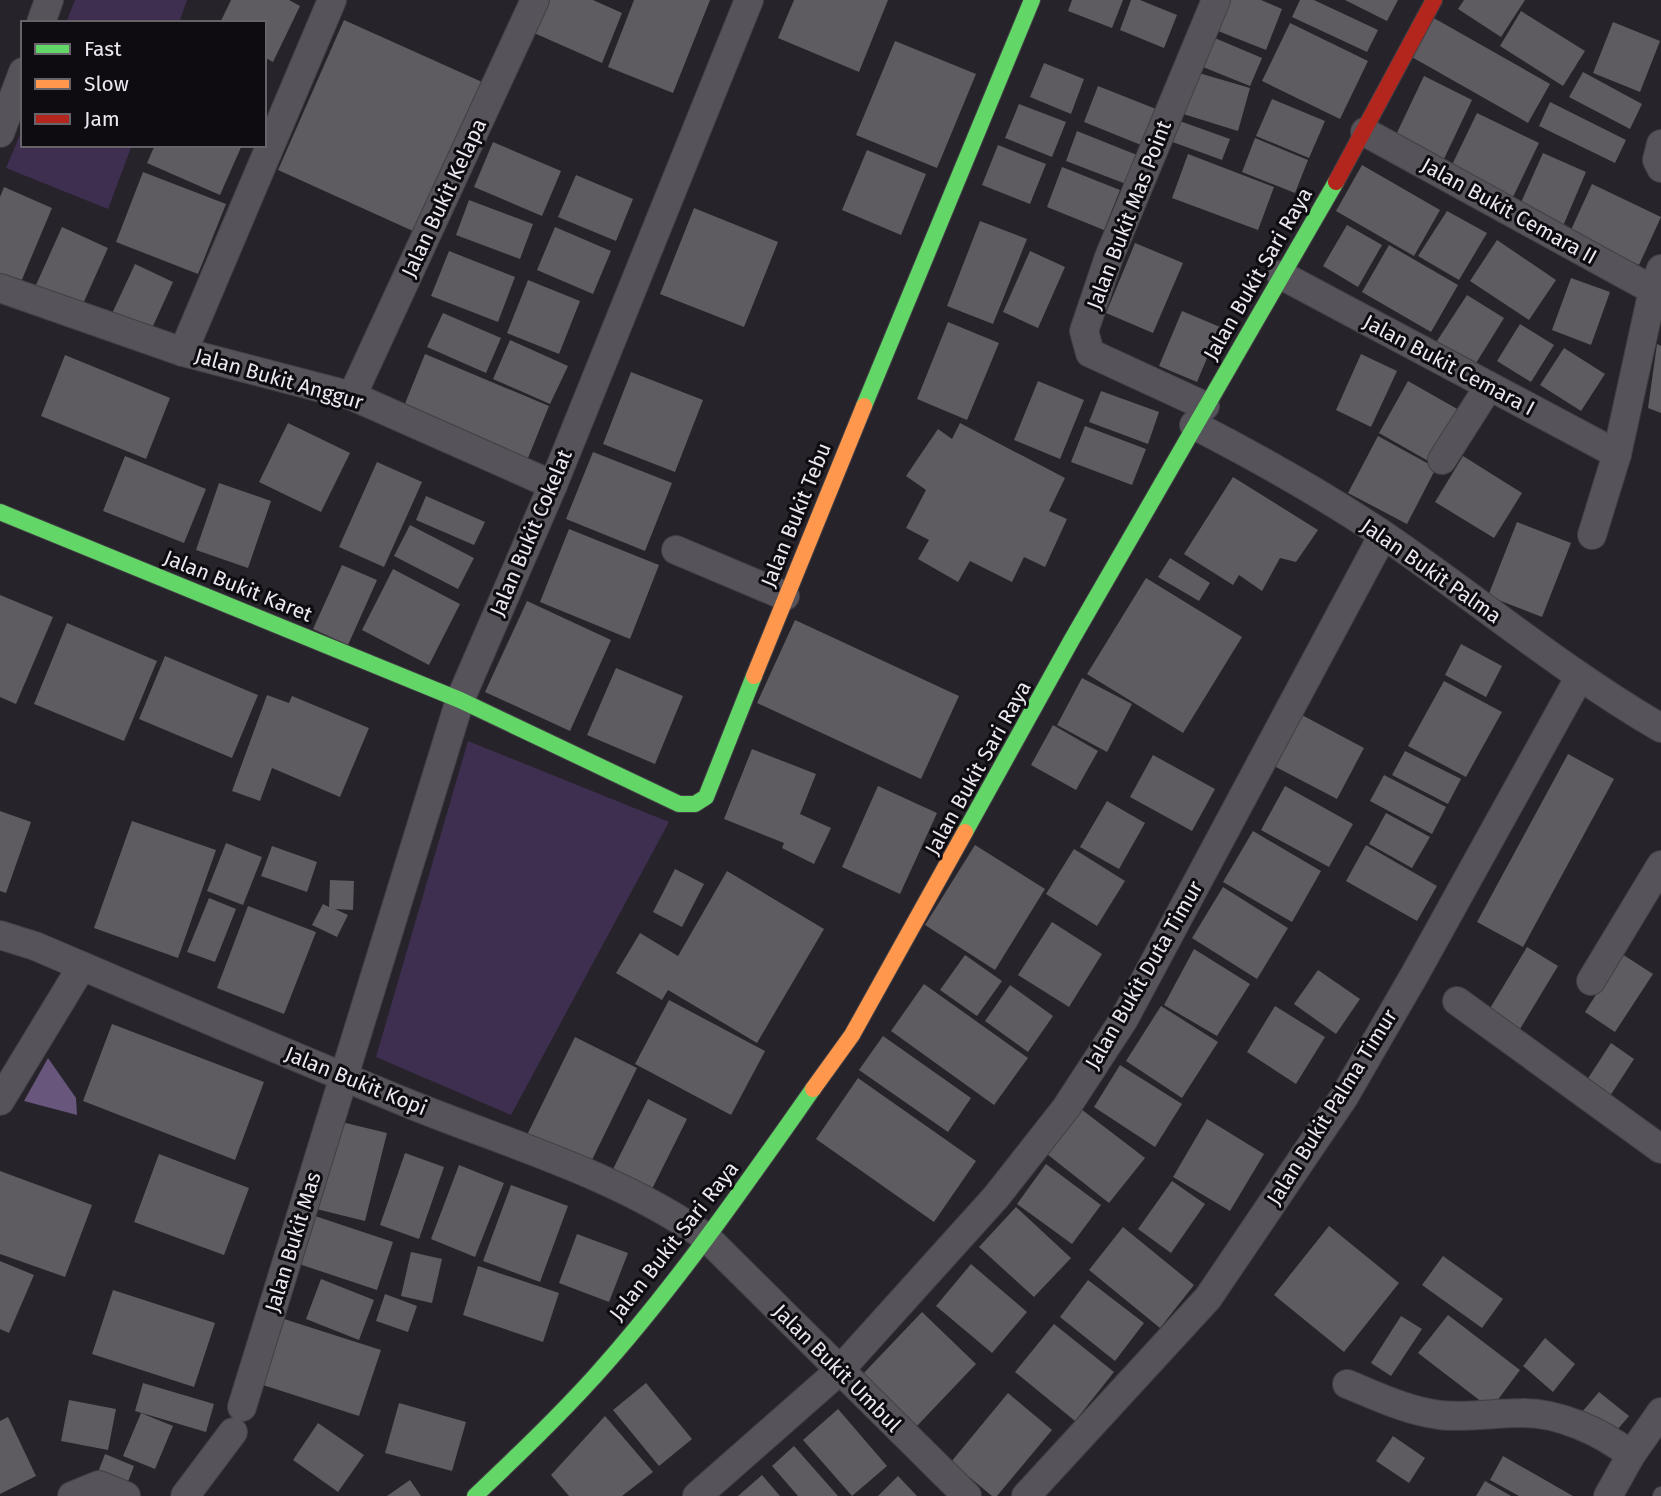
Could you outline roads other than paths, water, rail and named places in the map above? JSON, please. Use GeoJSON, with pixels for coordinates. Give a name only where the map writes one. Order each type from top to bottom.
{"type":"FeatureCollection","features":[{"type":"Feature","properties":{"kind":"street"},"geometry":{"type":"LineString","coordinates":[[42,21],[50,0]]}},
{"type":"Feature","properties":{"kind":"street"},"geometry":{"type":"LineString","coordinates":[[183,352],[332,0]]}},
{"type":"Feature","properties":{"kind":"street","name":"Jalan Bukit Kelapa"},"geometry":{"type":"LineString","coordinates":[[352,396],[535,0]]}},
{"type":"Feature","properties":{"kind":"street","name":"Jalan Bukit Cokelat"},"geometry":{"type":"LineString","coordinates":[[344,1077],[460,700],[553,485],[749,0]]}},
{"type":"Feature","properties":{"kind":"street","name":"Jalan Bukit Tebu"},"geometry":{"type":"LineString","coordinates":[[460,700],[679,804],[695,804],[706,797],[785,596],[1032,0]]}},
{"type":"Feature","properties":{"kind":"street","name":"Jalan Bukit Mas Point"},"geometry":{"type":"LineString","coordinates":[[1199,416],[1090,353],[1084,331],[1114,244],[1216,0]]}},
{"type":"Feature","properties":{"kind":"street","name":"Jalan Bukit Sari Raya"},"geometry":{"type":"LineString","coordinates":[[475,1496],[542,1433],[597,1374],[707,1238],[852,1035],[1199,416],[1365,132],[1434,0]]}},
{"type":"Feature","properties":{"kind":"street"},"geometry":{"type":"LineString","coordinates":[[0,133],[21,77]]}},
{"type":"Feature","properties":{"kind":"street","name":"Jalan Bukit Cemara II"},"geometry":{"type":"LineString","coordinates":[[1365,132],[1657,280]]}},
{"type":"Feature","properties":{"kind":"street"},"geometry":{"type":"LineString","coordinates":[[1661,144],[1657,160],[1661,168]]}},
{"type":"Feature","properties":{"kind":"street","name":"Jalan Bukit Cemara I"},"geometry":{"type":"LineString","coordinates":[[1282,275],[1617,454]]}},
{"type":"Feature","properties":{"kind":"street"},"geometry":{"type":"LineString","coordinates":[[1592,535],[1617,454],[1657,280]]}},
{"type":"Feature","properties":{"kind":"street","name":"Jalan Bukit Anggur"},"geometry":{"type":"LineString","coordinates":[[0,288],[183,352],[352,396],[553,485]]}},
{"type":"Feature","properties":{"kind":"street"},"geometry":{"type":"LineString","coordinates":[[1442,460],[1489,386]]}},
{"type":"Feature","properties":{"kind":"street","name":"Jalan Bukit Palma"},"geometry":{"type":"LineString","coordinates":[[1199,416],[1383,535],[1579,678],[1661,728]]}},
{"type":"Feature","properties":{"kind":"street","name":"Jalan Bukit Karet"},"geometry":{"type":"LineString","coordinates":[[0,512],[460,700]]}},
{"type":"Feature","properties":{"kind":"street","name":"Jalan Bukit Duta Timur"},"geometry":{"type":"LineString","coordinates":[[697,1496],[839,1371],[996,1197],[1066,1108],[1117,1030],[1383,535]]}},
{"type":"Feature","properties":{"kind":"street"},"geometry":{"type":"LineString","coordinates":[[676,550],[785,596]]}},
{"type":"Feature","properties":{"kind":"street","name":"Jalan Bukit Palma Timur"},"geometry":{"type":"LineString","coordinates":[[1026,1496],[1208,1298],[1343,1097],[1415,974],[1579,678]]}},
{"type":"Feature","properties":{"kind":"street"},"geometry":{"type":"LineString","coordinates":[[1591,981],[1661,865]]}},
{"type":"Feature","properties":{"kind":"street","name":"Jalan Bukit Kopi"},"geometry":{"type":"LineString","coordinates":[[0,936],[82,966],[344,1077],[606,1182],[676,1216],[707,1238]]}},
{"type":"Feature","properties":{"kind":"street"},"geometry":{"type":"LineString","coordinates":[[0,1101],[82,966]]}},
{"type":"Feature","properties":{"kind":"street"},"geometry":{"type":"LineString","coordinates":[[1457,1001],[1661,1149]]}},
{"type":"Feature","properties":{"kind":"street","name":"Jalan Bukit Mas"},"geometry":{"type":"LineString","coordinates":[[185,1496],[237,1420],[344,1077]]}},
{"type":"Feature","properties":{"kind":"street","name":"Jalan Bukit Umbul"},"geometry":{"type":"LineString","coordinates":[[707,1238],[967,1496]]}},
{"type":"Feature","properties":{"kind":"street"},"geometry":{"type":"LineString","coordinates":[[1347,1384],[1412,1409],[1441,1415],[1546,1415],[1615,1443],[1631,1455]]}},
{"type":"Feature","properties":{"kind":"street"},"geometry":{"type":"LineString","coordinates":[[1608,1496],[1631,1455],[1661,1412]]}},
{"type":"Feature","properties":{"kind":"street"},"geometry":{"type":"LineString","coordinates":[[72,1496],[99,1485],[126,1496]]}}]}
